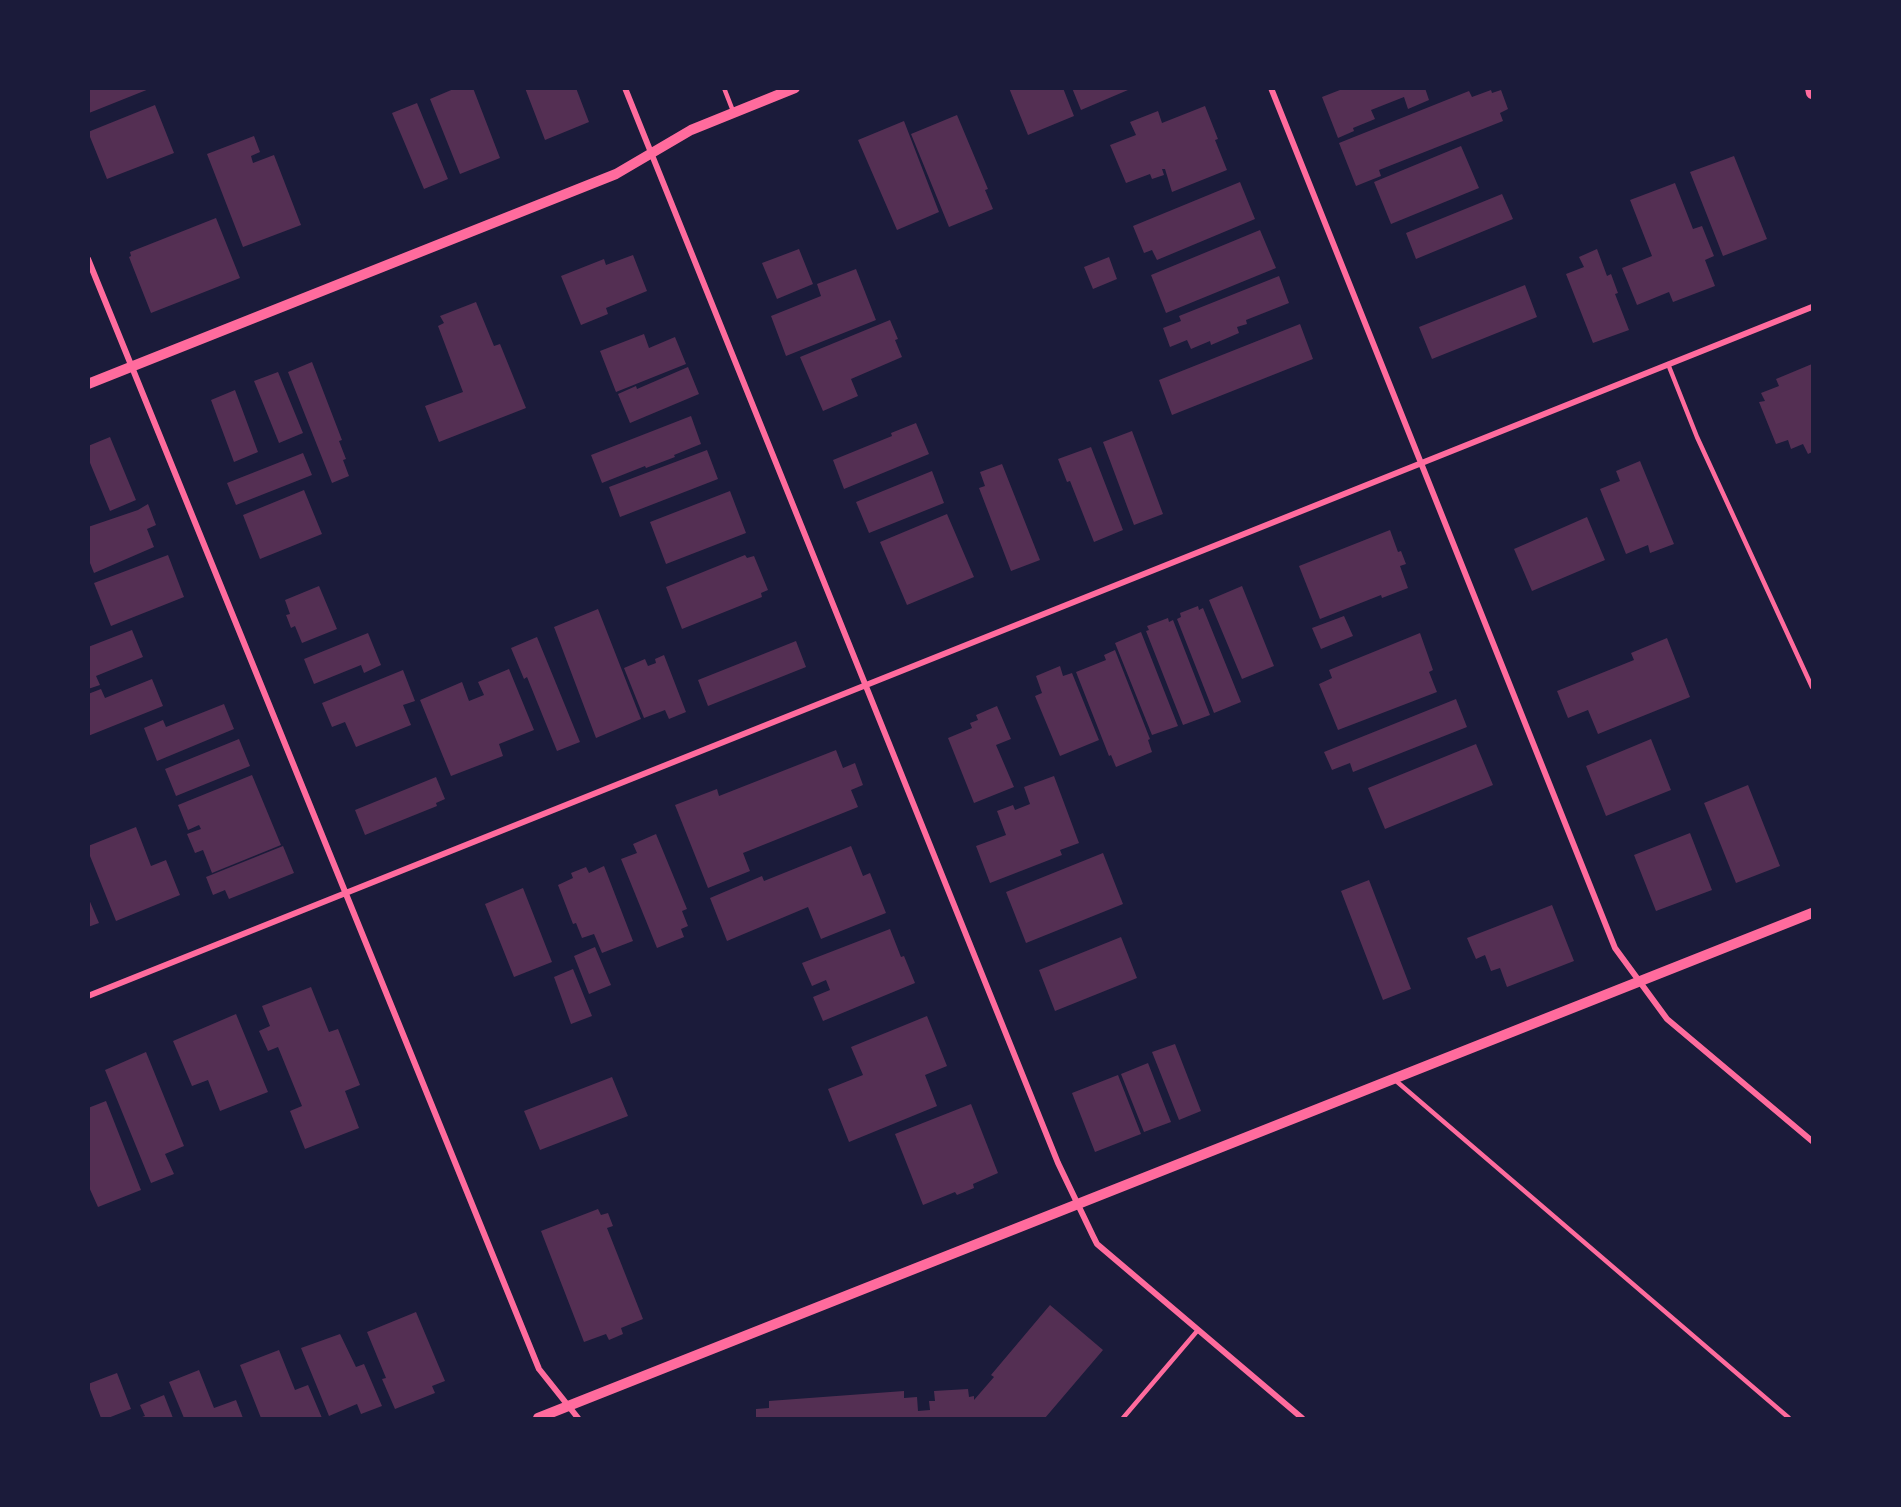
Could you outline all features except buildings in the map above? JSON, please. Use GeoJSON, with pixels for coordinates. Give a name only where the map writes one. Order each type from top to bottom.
{"type":"FeatureCollection","features":[{"type":"Feature","properties":{"kind":"main road"},"geometry":{"type":"LineString","coordinates":[[1811,88],[1812,93]]}},
{"type":"Feature","properties":{"kind":"street"},"geometry":{"type":"LineString","coordinates":[[625,88],[1058,1163],[1096,1244],[1302,1419]]}},
{"type":"Feature","properties":{"kind":"street"},"geometry":{"type":"LineString","coordinates":[[88,384],[616,174],[691,130],[795,88]]}},
{"type":"Feature","properties":{"kind":"street"},"geometry":{"type":"LineString","coordinates":[[1270,88],[1615,948],[1667,1019],[1812,1142]]}},
{"type":"Feature","properties":{"kind":"street"},"geometry":{"type":"LineString","coordinates":[[88,259],[539,1369],[578,1419]]}},
{"type":"Feature","properties":{"kind":"street"},"geometry":{"type":"LineString","coordinates":[[88,996],[1812,307]]}},
{"type":"Feature","properties":{"kind":"street"},"geometry":{"type":"LineString","coordinates":[[537,1419],[1812,913]]}},
{"type":"Feature","properties":{"kind":"lane"},"geometry":{"type":"LineString","coordinates":[[724,88],[734,113]]}},
{"type":"Feature","properties":{"kind":"lane"},"geometry":{"type":"LineString","coordinates":[[1668,364],[1697,437],[1812,687]]}},
{"type":"Feature","properties":{"kind":"lane"},"geometry":{"type":"LineString","coordinates":[[1393,1078],[1789,1419]]}},
{"type":"Feature","properties":{"kind":"lane"},"geometry":{"type":"LineString","coordinates":[[1123,1419],[1198,1330]]}}]}
